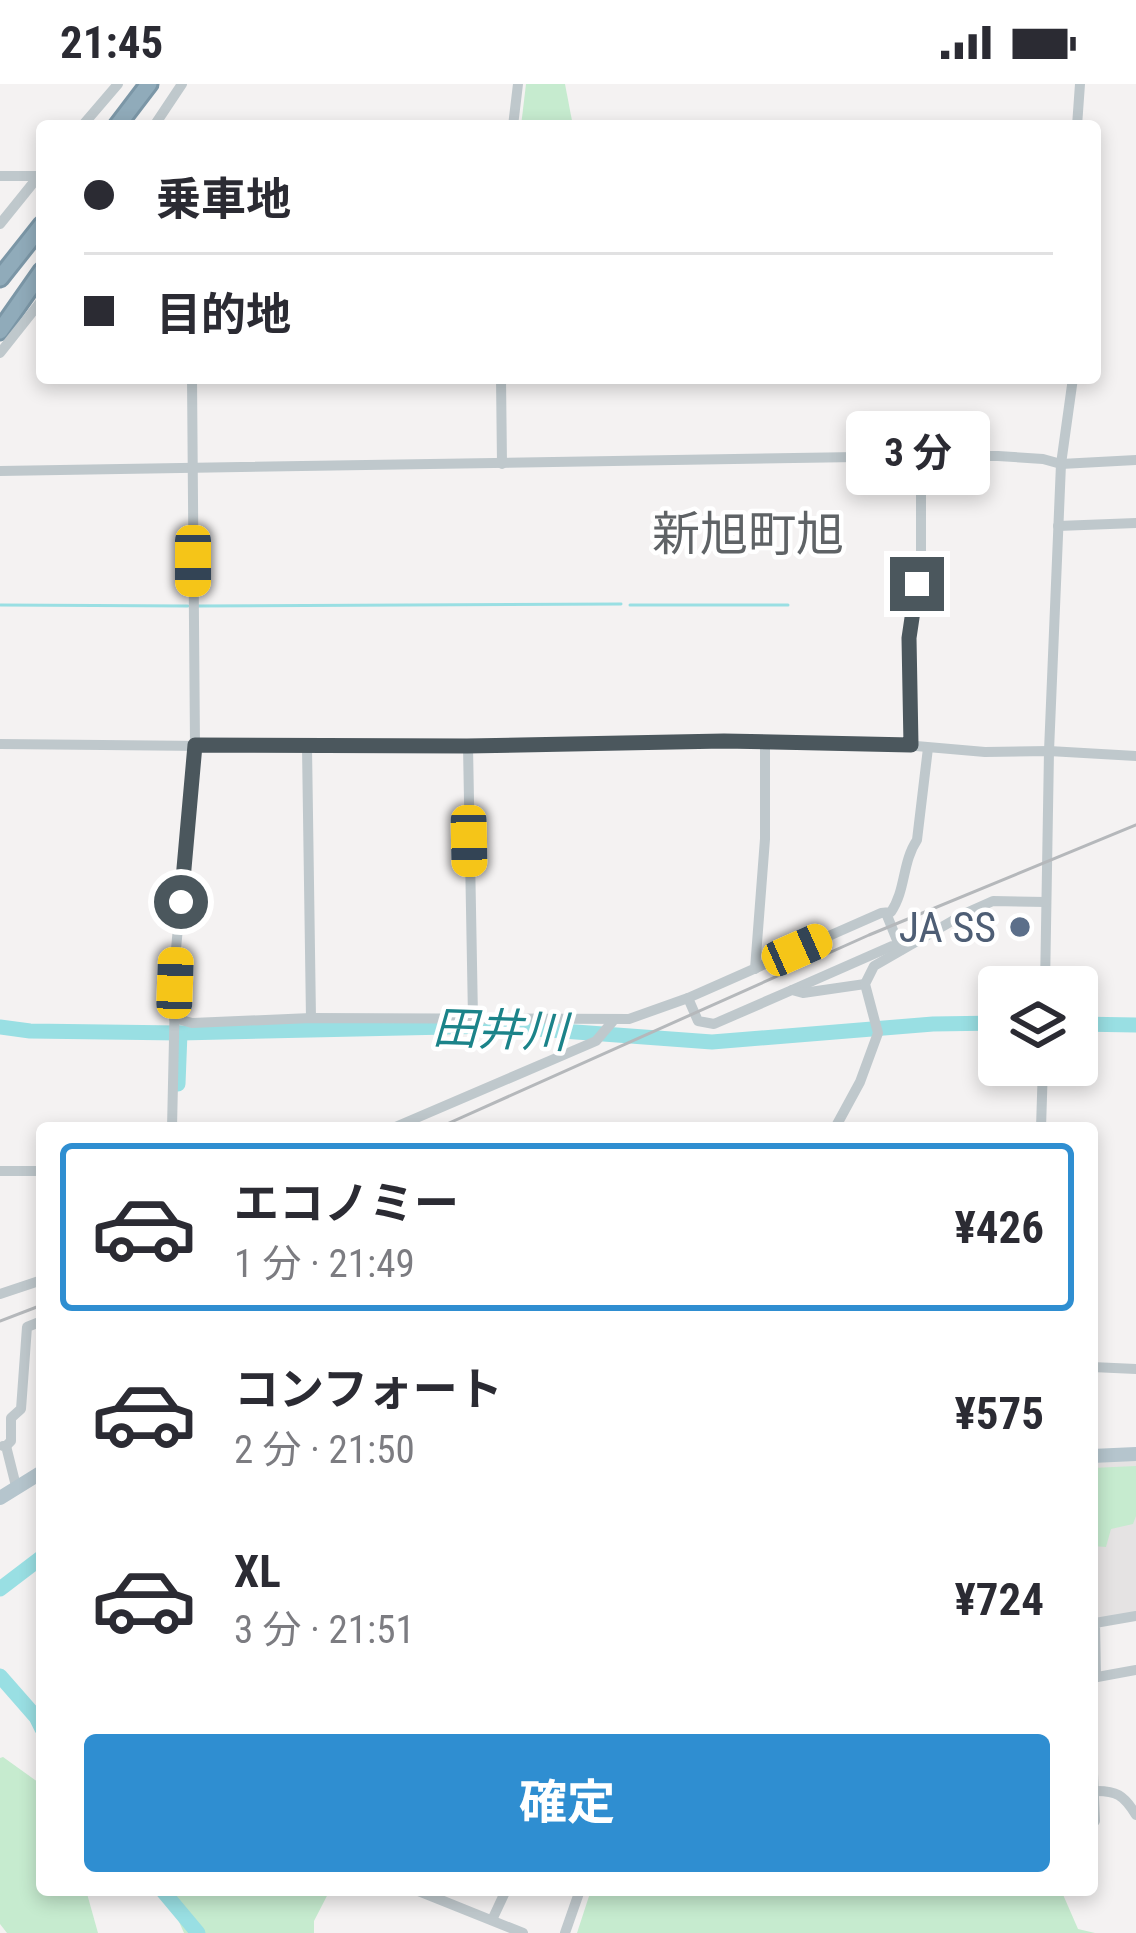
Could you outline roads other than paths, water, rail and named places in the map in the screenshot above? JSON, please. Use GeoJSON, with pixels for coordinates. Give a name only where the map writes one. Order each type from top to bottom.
{"type":"FeatureCollection","features":[{"type":"Feature","properties":{"kind":"highway"},"geometry":{"type":"LineString","coordinates":[[122,120],[147,87]]}},
{"type":"Feature","properties":{"kind":"highway"},"geometry":{"type":"LineString","coordinates":[[0,262],[36,219]]}},
{"type":"Feature","properties":{"kind":"highway"},"geometry":{"type":"LineString","coordinates":[[0,278],[36,233]]}},
{"type":"Feature","properties":{"kind":"highway"},"geometry":{"type":"LineString","coordinates":[[0,331],[36,280]]}},
{"type":"Feature","properties":{"kind":"main road"},"geometry":{"type":"LineString","coordinates":[[1098,1456],[1136,1454]]}},
{"type":"Feature","properties":{"kind":"main road"},"geometry":{"type":"LineString","coordinates":[[0,1498],[36,1475]]}},
{"type":"Feature","properties":{"kind":"street"},"geometry":{"type":"LineString","coordinates":[[87,120],[118,84]]}},
{"type":"Feature","properties":{"kind":"street"},"geometry":{"type":"LineString","coordinates":[[158,120],[182,84]]}},
{"type":"Feature","properties":{"kind":"street"},"geometry":{"type":"LineString","coordinates":[[514,120],[518,84]]}},
{"type":"Feature","properties":{"kind":"street"},"geometry":{"type":"LineString","coordinates":[[1077,120],[1080,84]]}},
{"type":"Feature","properties":{"kind":"street"},"geometry":{"type":"LineString","coordinates":[[0,176],[36,175]]}},
{"type":"Feature","properties":{"kind":"street"},"geometry":{"type":"LineString","coordinates":[[0,224],[36,181]]}},
{"type":"Feature","properties":{"kind":"street"},"geometry":{"type":"LineString","coordinates":[[0,353],[36,308]]}},
{"type":"Feature","properties":{"kind":"street"},"geometry":{"type":"LineString","coordinates":[[172,1122],[176,949],[195,745],[192,384]]}},
{"type":"Feature","properties":{"kind":"street"},"geometry":{"type":"LineString","coordinates":[[501,384],[502,464]]}},
{"type":"Feature","properties":{"kind":"street"},"geometry":{"type":"LineString","coordinates":[[1045,966],[1058,526],[1071,384]]}},
{"type":"Feature","properties":{"kind":"street"},"geometry":{"type":"LineString","coordinates":[[0,471],[921,456],[998,456],[1061,464],[1136,460]]}},
{"type":"Feature","properties":{"kind":"street"},"geometry":{"type":"LineString","coordinates":[[911,745],[909,638],[921,558],[921,456]]}},
{"type":"Feature","properties":{"kind":"street"},"geometry":{"type":"LineString","coordinates":[[1058,526],[1136,523]]}},
{"type":"Feature","properties":{"kind":"street"},"geometry":{"type":"LineString","coordinates":[[0,744],[307,747],[870,742],[1136,757]]}},
{"type":"Feature","properties":{"kind":"street"},"geometry":{"type":"LineString","coordinates":[[755,969],[765,839],[765,743]]}},
{"type":"Feature","properties":{"kind":"street"},"geometry":{"type":"LineString","coordinates":[[467,746],[472,1018]]}},
{"type":"Feature","properties":{"kind":"street"},"geometry":{"type":"LineString","coordinates":[[307,747],[311,1018]]}},
{"type":"Feature","properties":{"kind":"street"},"geometry":{"type":"LineString","coordinates":[[174,1018],[192,1023],[472,1018],[611,1024],[688,998],[891,912],[901,897],[909,851],[917,840],[928,748]]}},
{"type":"Feature","properties":{"kind":"street"},"geometry":{"type":"LineString","coordinates":[[838,1122],[866,1070],[878,1033],[865,985],[874,966],[993,901],[1046,902]]}},
{"type":"Feature","properties":{"kind":"street"},"geometry":{"type":"LineString","coordinates":[[886,913],[901,950]]}},
{"type":"Feature","properties":{"kind":"street"},"geometry":{"type":"LineString","coordinates":[[688,998],[698,1021],[714,1024],[892,946],[901,950]]}},
{"type":"Feature","properties":{"kind":"street"},"geometry":{"type":"LineString","coordinates":[[791,990],[803,993],[865,985]]}},
{"type":"Feature","properties":{"kind":"street"},"geometry":{"type":"LineString","coordinates":[[407,1122],[599,1038],[611,1024]]}},
{"type":"Feature","properties":{"kind":"street"},"geometry":{"type":"LineString","coordinates":[[1041,1122],[1042,1086]]}},
{"type":"Feature","properties":{"kind":"street"},"geometry":{"type":"LineString","coordinates":[[0,1171],[36,1171]]}},
{"type":"Feature","properties":{"kind":"street"},"geometry":{"type":"LineString","coordinates":[[0,1294],[36,1282]]}},
{"type":"Feature","properties":{"kind":"street"},"geometry":{"type":"LineString","coordinates":[[16,1486],[3,1446],[11,1441],[11,1418],[22,1409],[27,1327],[36,1323]]}},
{"type":"Feature","properties":{"kind":"street"},"geometry":{"type":"LineString","coordinates":[[1098,1367],[1136,1369]]}},
{"type":"Feature","properties":{"kind":"street"},"geometry":{"type":"LineString","coordinates":[[1098,1622],[1136,1616]]}},
{"type":"Feature","properties":{"kind":"street"},"geometry":{"type":"LineString","coordinates":[[1098,1676],[1136,1670]]}},
{"type":"Feature","properties":{"kind":"street"},"geometry":{"type":"LineString","coordinates":[[1098,1791],[1112,1790],[1124,1797],[1136,1815]]}},
{"type":"Feature","properties":{"kind":"street"},"geometry":{"type":"LineString","coordinates":[[431,1896],[523,1933]]}},
{"type":"Feature","properties":{"kind":"street"},"geometry":{"type":"LineString","coordinates":[[492,1920],[503,1896]]}},
{"type":"Feature","properties":{"kind":"street"},"geometry":{"type":"LineString","coordinates":[[565,1933],[578,1896]]}},
{"type":"Feature","properties":{"kind":"waterway"},"geometry":{"type":"LineString","coordinates":[[197,606],[621,604]]}},
{"type":"Feature","properties":{"kind":"waterway"},"geometry":{"type":"LineString","coordinates":[[0,605],[188,606]]}},
{"type":"Feature","properties":{"kind":"waterway"},"geometry":{"type":"LineString","coordinates":[[630,605],[788,605]]}},
{"type":"Feature","properties":{"kind":"waterway","name":"田井川"},"geometry":{"type":"LineString","coordinates":[[0,1027],[180,1033],[494,1026],[712,1042],[978,1023]]}},
{"type":"Feature","properties":{"kind":"waterway","name":"田井川"},"geometry":{"type":"LineString","coordinates":[[1098,1024],[1136,1025]]}},
{"type":"Feature","properties":{"kind":"waterway"},"geometry":{"type":"LineString","coordinates":[[178,1084],[180,1033]]}},
{"type":"Feature","properties":{"kind":"waterway"},"geometry":{"type":"LineString","coordinates":[[0,1589],[36,1562]]}},
{"type":"Feature","properties":{"kind":"waterway"},"geometry":{"type":"LineString","coordinates":[[0,1676],[36,1717]]}},
{"type":"Feature","properties":{"kind":"waterway"},"geometry":{"type":"LineString","coordinates":[[167,1896],[198,1933]]}},
{"type":"Feature","properties":{"kind":"railway"},"geometry":{"type":"LineString","coordinates":[[451,1122],[869,935],[1136,825]]}},
{"type":"Feature","properties":{"kind":"railway"},"geometry":{"type":"LineString","coordinates":[[0,1321],[36,1307]]}},
{"type":"Feature","properties":{"kind":"place","name":"JA SS"},"geometry":{"type":"Point","coordinates":[1020,927]}},
{"type":"Feature","properties":{"kind":"district","name":"新旭町旭"},"geometry":{"type":"Point","coordinates":[748,534]}}]}
